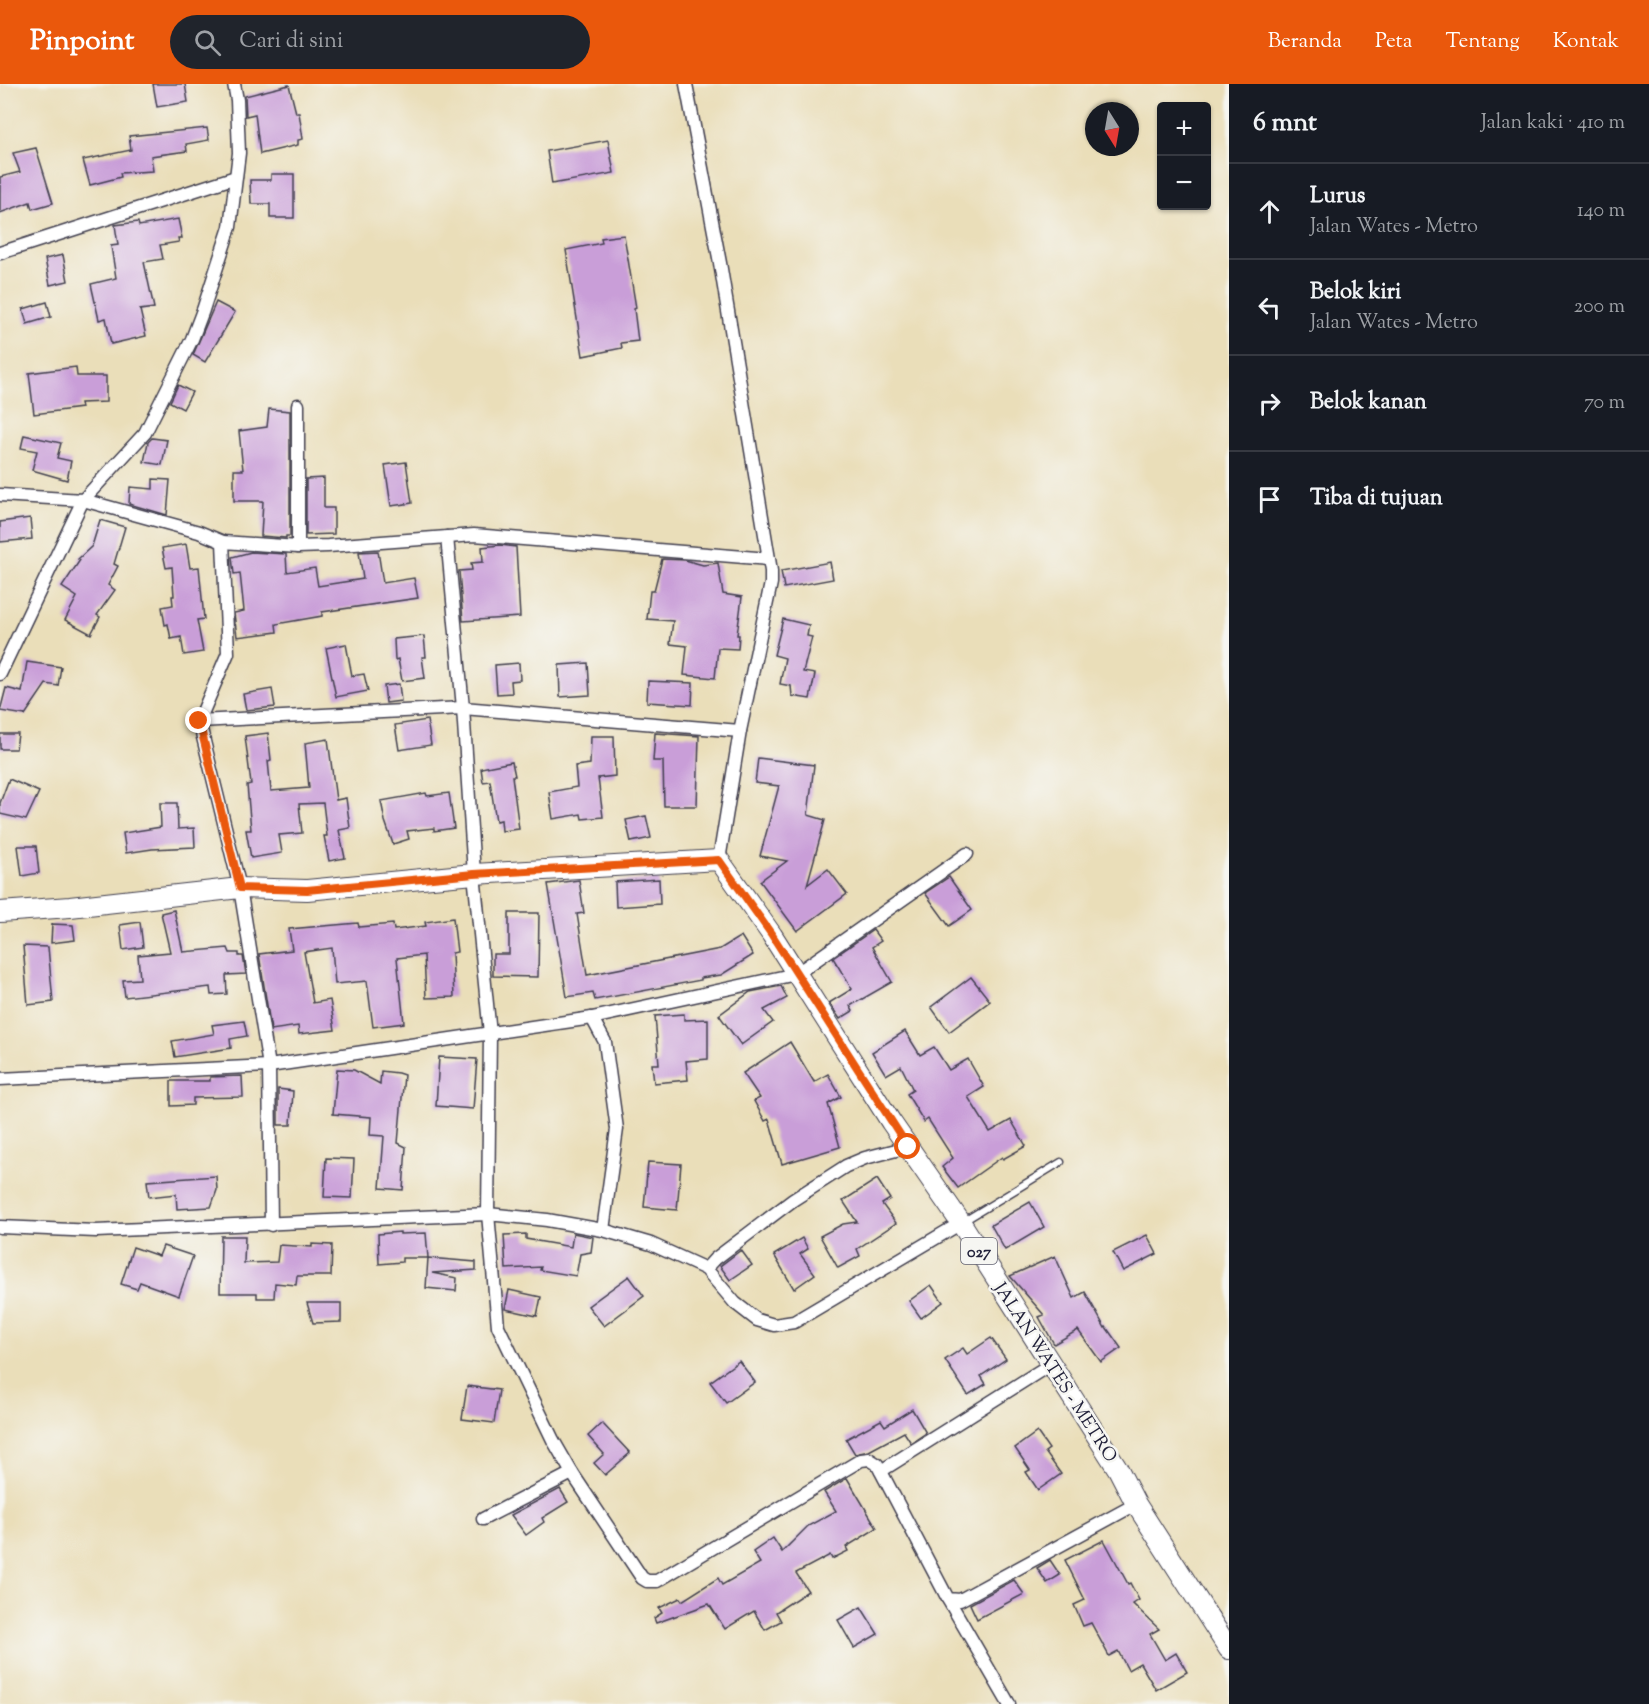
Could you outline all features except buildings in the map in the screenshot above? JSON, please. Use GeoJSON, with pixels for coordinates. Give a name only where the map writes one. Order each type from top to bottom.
{"type":"FeatureCollection","features":[{"type":"Feature","properties":{"kind":"main road"},"geometry":{"type":"LineString","coordinates":[[0,912],[70,907],[240,888],[307,890],[474,874],[719,860]]}},
{"type":"Feature","properties":{"kind":"main road","name":"JALAN WATES - METRO"},"geometry":{"type":"LineString","coordinates":[[719,860],[772,935],[908,1147],[961,1223],[1118,1469],[1136,1504],[1229,1648]]}},
{"type":"Feature","properties":{"kind":"street"},"geometry":{"type":"LineString","coordinates":[[0,674],[83,500],[145,433],[192,339],[230,227],[239,153],[237,100],[234,84]]}},
{"type":"Feature","properties":{"kind":"street"},"geometry":{"type":"LineString","coordinates":[[686,84],[720,263],[769,559],[771,583],[740,731],[719,860]]}},
{"type":"Feature","properties":{"kind":"street"},"geometry":{"type":"LineString","coordinates":[[0,253],[236,177]]}},
{"type":"Feature","properties":{"kind":"street"},"geometry":{"type":"LineString","coordinates":[[298,405],[298,547]]}},
{"type":"Feature","properties":{"kind":"street"},"geometry":{"type":"LineString","coordinates":[[0,495],[83,500],[199,532],[223,542],[298,547],[474,535],[769,559]]}},
{"type":"Feature","properties":{"kind":"street"},"geometry":{"type":"LineString","coordinates":[[447,537],[463,708],[474,874],[490,1034],[488,1214],[498,1326],[553,1440],[572,1473],[642,1578],[651,1582],[657,1581],[861,1460],[869,1459],[881,1471],[948,1599],[1008,1704]]}},
{"type":"Feature","properties":{"kind":"street"},"geometry":{"type":"LineString","coordinates":[[223,542],[228,653],[199,721],[240,888],[270,1066],[271,1225]]}},
{"type":"Feature","properties":{"kind":"street"},"geometry":{"type":"LineString","coordinates":[[199,721],[463,708],[740,731]]}},
{"type":"Feature","properties":{"kind":"street"},"geometry":{"type":"LineString","coordinates":[[0,1078],[270,1066],[592,1018],[796,974],[967,854]]}},
{"type":"Feature","properties":{"kind":"street"},"geometry":{"type":"LineString","coordinates":[[592,1018],[605,1042],[617,1129],[603,1230]]}},
{"type":"Feature","properties":{"kind":"street"},"geometry":{"type":"LineString","coordinates":[[706,1269],[715,1259],[793,1200],[837,1171],[855,1162],[908,1147]]}},
{"type":"Feature","properties":{"kind":"street"},"geometry":{"type":"LineString","coordinates":[[0,1227],[96,1231],[488,1214],[547,1220],[603,1230],[651,1244],[706,1269],[735,1303],[757,1320],[774,1325],[794,1322],[961,1223]]}},
{"type":"Feature","properties":{"kind":"street"},"geometry":{"type":"LineString","coordinates":[[881,1471],[1051,1364]]}},
{"type":"Feature","properties":{"kind":"street"},"geometry":{"type":"LineString","coordinates":[[483,1519],[572,1473]]}},
{"type":"Feature","properties":{"kind":"street"},"geometry":{"type":"LineString","coordinates":[[948,1599],[960,1600],[1136,1504]]}},
{"type":"Feature","properties":{"kind":"lane"},"geometry":{"type":"LineString","coordinates":[[961,1223],[1061,1162]]}},
{"type":"Feature","properties":{"kind":"route"},"geometry":{"type":"LineString","coordinates":[[199,721],[240,888],[307,890],[474,874],[719,860],[772,935],[908,1147]]}}]}
